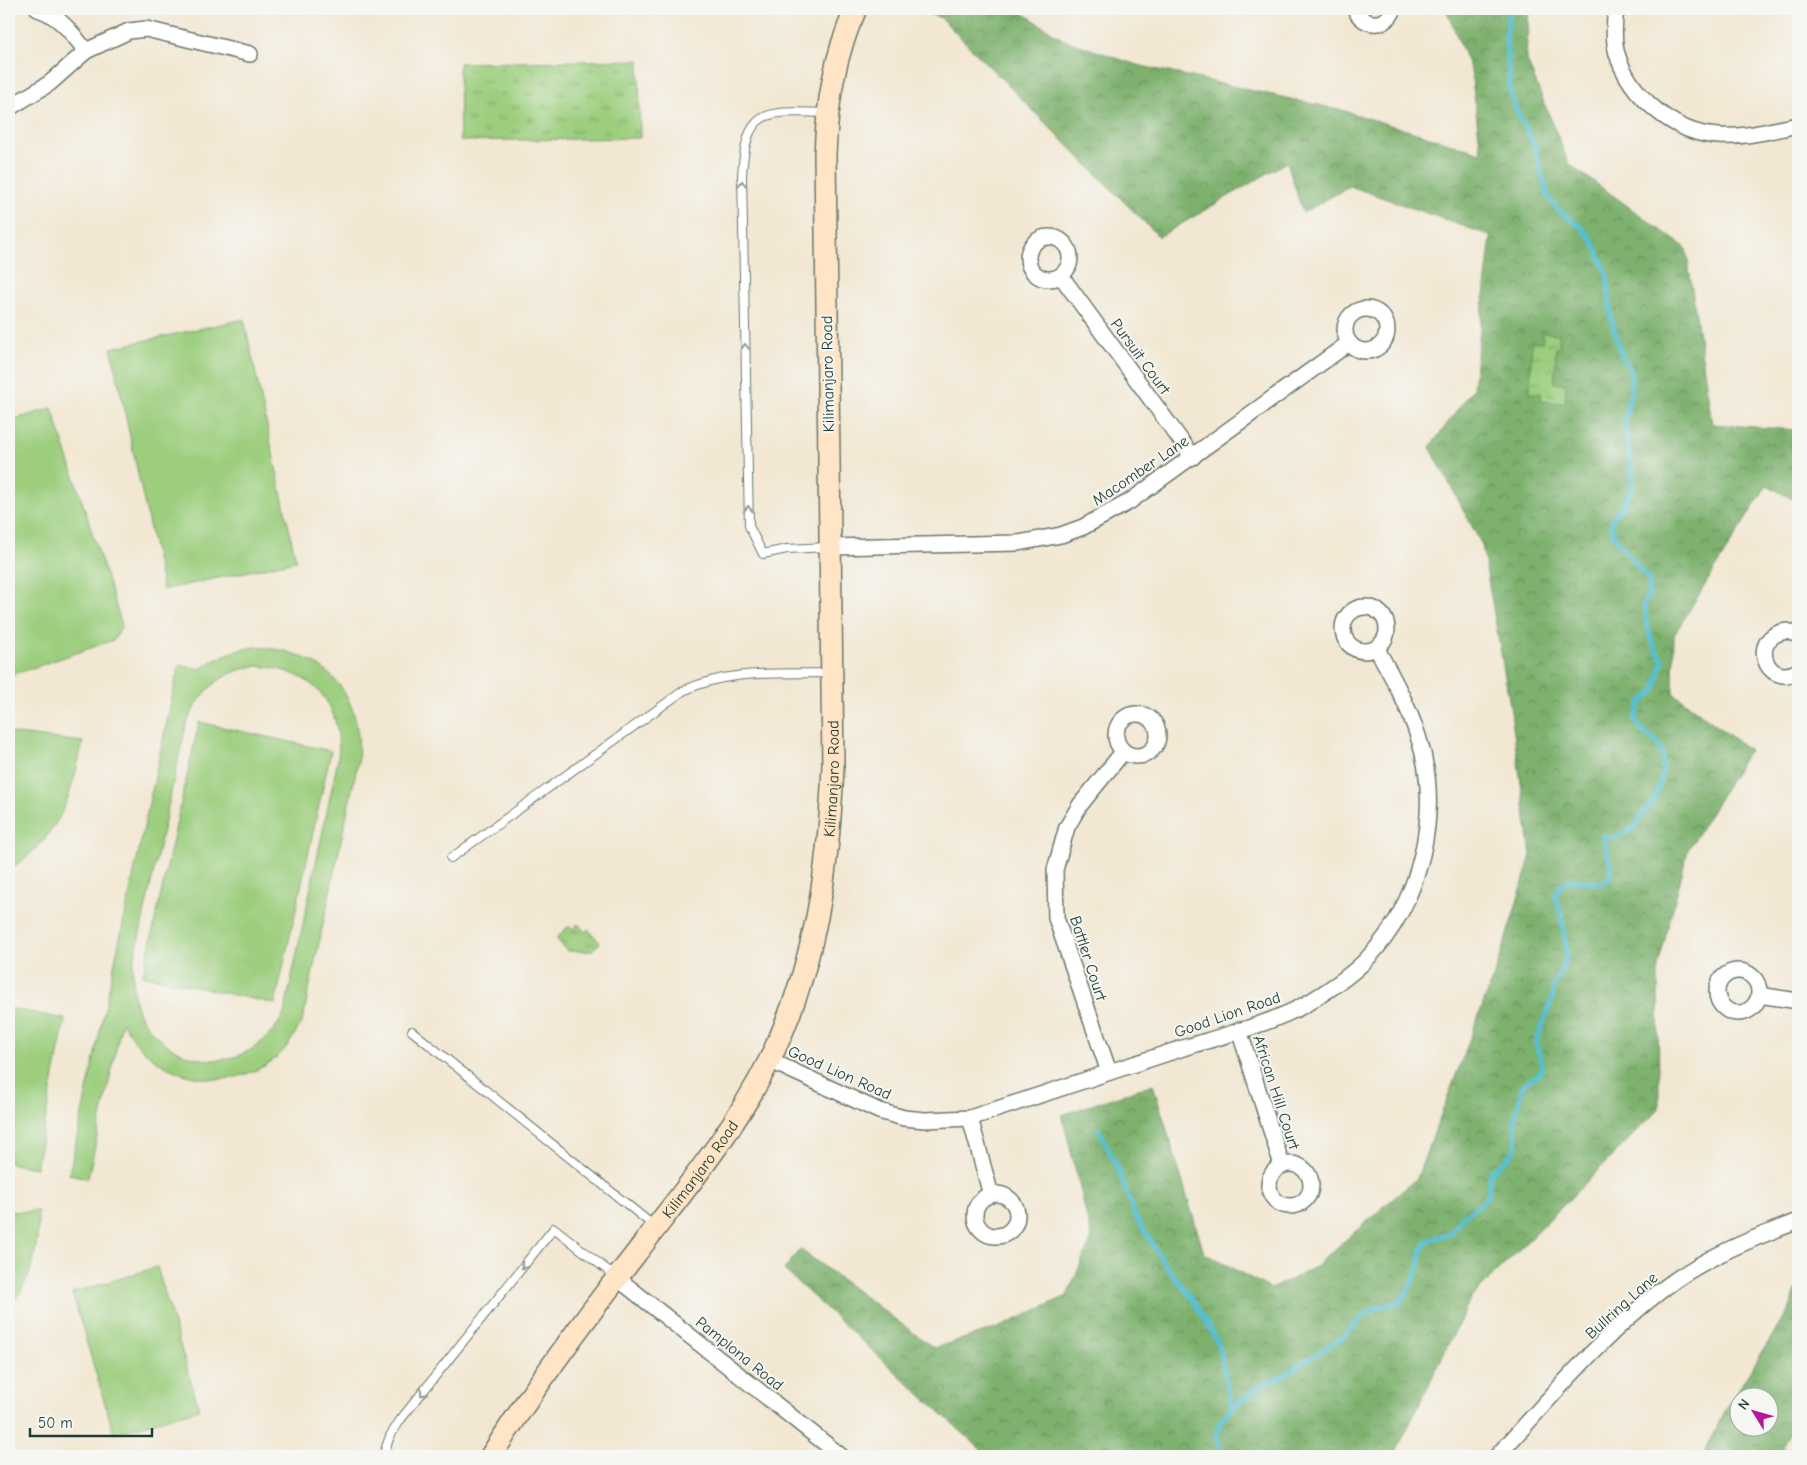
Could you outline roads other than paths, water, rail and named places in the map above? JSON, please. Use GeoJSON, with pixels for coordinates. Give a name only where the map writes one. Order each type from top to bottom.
{"type":"FeatureCollection","features":[{"type":"Feature","properties":{"kind":"street"},"geometry":{"type":"LineString","coordinates":[[38,9],[48,12],[60,20],[86,51]]}},
{"type":"Feature","properties":{"kind":"street","name":"Kilimanjaro Road"},"geometry":{"type":"LineString","coordinates":[[491,1456],[530,1394],[617,1278],[695,1179],[736,1120],[769,1060],[801,979],[824,888],[830,834],[833,672],[825,245],[827,113],[840,52],[856,9]]}},
{"type":"Feature","properties":{"kind":"street"},"geometry":{"type":"LineString","coordinates":[[1355,9],[1361,19],[1374,24],[1387,20],[1394,9]]}},
{"type":"Feature","properties":{"kind":"street"},"geometry":{"type":"LineString","coordinates":[[1616,9],[1614,31],[1616,52],[1623,70],[1633,86],[1661,114],[1679,125],[1717,136],[1741,136],[1798,125]]}},
{"type":"Feature","properties":{"kind":"street"},"geometry":{"type":"LineString","coordinates":[[9,108],[50,84],[86,51],[129,31],[146,29],[250,54]]}},
{"type":"Feature","properties":{"kind":"street","name":"Pursuit Court"},"geometry":{"type":"LineString","coordinates":[[1061,276],[1193,457]]}},
{"type":"Feature","properties":{"kind":"street","name":"Macomber Lane"},"geometry":{"type":"LineString","coordinates":[[830,547],[1018,543],[1061,535],[1105,516],[1193,457],[1349,343]]}},
{"type":"Feature","properties":{"kind":"street"},"geometry":{"type":"LineString","coordinates":[[1798,635],[1787,631],[1770,638],[1765,645],[1764,656],[1767,665],[1774,672],[1790,675],[1798,671]]}},
{"type":"Feature","properties":{"kind":"street","name":"Good Lion Road"},"geometry":{"type":"LineString","coordinates":[[769,1060],[879,1111],[918,1119],[970,1118],[1239,1030],[1304,1005],[1348,976],[1365,960],[1402,910],[1413,884],[1426,836],[1428,787],[1418,735],[1395,682],[1377,649]]}},
{"type":"Feature","properties":{"kind":"street","name":"Battler Court"},"geometry":{"type":"LineString","coordinates":[[1109,1072],[1056,918],[1055,870],[1067,827],[1080,805],[1123,752]]}},
{"type":"Feature","properties":{"kind":"street"},"geometry":{"type":"LineString","coordinates":[[1759,995],[1798,1001]]}},
{"type":"Feature","properties":{"kind":"street","name":"African Hill Court"},"geometry":{"type":"LineString","coordinates":[[1239,1030],[1282,1165]]}},
{"type":"Feature","properties":{"kind":"street"},"geometry":{"type":"LineString","coordinates":[[970,1118],[991,1195]]}},
{"type":"Feature","properties":{"kind":"street","name":"Bullring Lane"},"geometry":{"type":"LineString","coordinates":[[1497,1456],[1613,1332],[1664,1288],[1727,1250],[1798,1221]]}},
{"type":"Feature","properties":{"kind":"street","name":"Pamplona Road"},"geometry":{"type":"LineString","coordinates":[[617,1278],[841,1456]]}},
{"type":"Feature","properties":{"kind":"lane"},"geometry":{"type":"LineString","coordinates":[[827,113],[786,112],[769,116],[756,122],[748,133],[744,147],[742,176],[749,526],[763,554],[787,549],[830,547]]}},
{"type":"Feature","properties":{"kind":"lane"},"geometry":{"type":"LineString","coordinates":[[450,858],[683,691],[701,683],[730,676],[833,672]]}},
{"type":"Feature","properties":{"kind":"lane"},"geometry":{"type":"LineString","coordinates":[[412,1031],[656,1228]]}},
{"type":"Feature","properties":{"kind":"lane"},"geometry":{"type":"LineString","coordinates":[[383,1456],[390,1436],[402,1419],[554,1228],[617,1278]]}},
{"type":"Feature","properties":{"kind":"waterway"},"geometry":{"type":"LineString","coordinates":[[1222,1456],[1216,1435],[1220,1422],[1232,1408],[1261,1385],[1281,1377],[1342,1338],[1364,1315],[1377,1308],[1401,1302],[1420,1264],[1420,1253],[1429,1240],[1451,1233],[1462,1217],[1482,1203],[1488,1195],[1491,1172],[1508,1158],[1517,1145],[1514,1122],[1523,1084],[1539,1074],[1542,1066],[1536,1042],[1552,999],[1554,984],[1567,954],[1561,914],[1555,895],[1562,884],[1571,880],[1601,883],[1608,880],[1611,867],[1603,836],[1614,838],[1637,826],[1640,816],[1655,798],[1662,774],[1663,758],[1661,750],[1653,738],[1641,730],[1635,720],[1641,702],[1654,692],[1663,661],[1655,648],[1647,626],[1644,603],[1649,594],[1649,580],[1614,537],[1611,525],[1615,513],[1622,507],[1631,490],[1633,474],[1624,424],[1631,390],[1631,371],[1621,354],[1611,318],[1607,274],[1593,241],[1581,227],[1558,210],[1548,197],[1534,144],[1515,107],[1510,91],[1506,41],[1509,9]]}},
{"type":"Feature","properties":{"kind":"waterway"},"geometry":{"type":"LineString","coordinates":[[1099,1130],[1119,1171],[1135,1216],[1166,1266],[1191,1297],[1218,1343],[1232,1408]]}}]}
